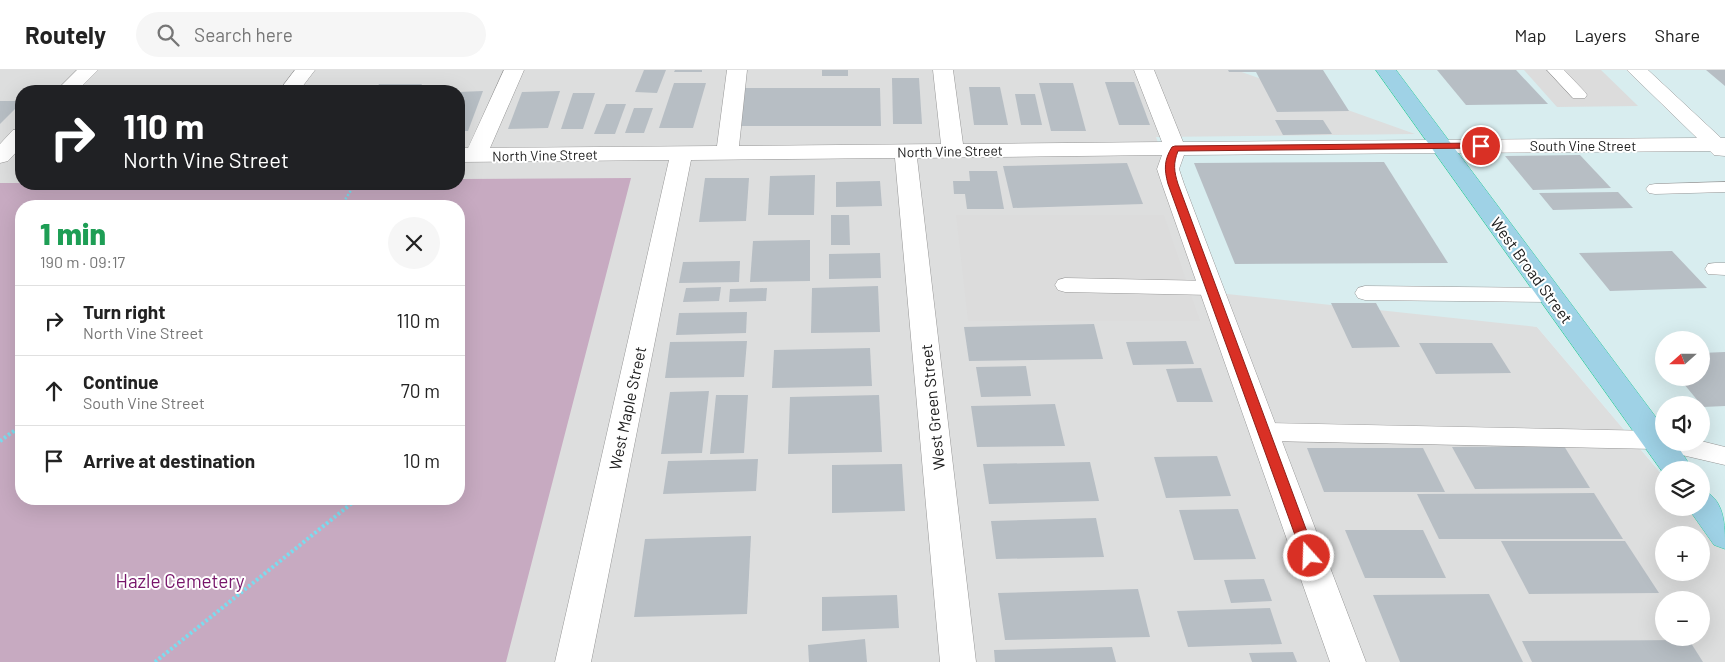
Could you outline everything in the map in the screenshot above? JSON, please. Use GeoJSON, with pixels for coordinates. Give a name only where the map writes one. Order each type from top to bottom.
{"type":"FeatureCollection","features":[{"type":"Feature","properties":{"kind":"highway","name":"West Broad Street"},"geometry":{"type":"LineString","coordinates":[[1386,70],[1550,294],[1655,432]]}},
{"type":"Feature","properties":{"kind":"highway"},"geometry":{"type":"LineString","coordinates":[[1710,514],[1725,535]]}},
{"type":"Feature","properties":{"kind":"street"},"geometry":{"type":"LineString","coordinates":[[72,85],[88,70]]}},
{"type":"Feature","properties":{"kind":"street"},"geometry":{"type":"LineString","coordinates":[[294,85],[305,70]]}},
{"type":"Feature","properties":{"kind":"street"},"geometry":{"type":"LineString","coordinates":[[467,155],[514,70]]}},
{"type":"Feature","properties":{"kind":"street"},"geometry":{"type":"LineString","coordinates":[[727,153],[737,70]]}},
{"type":"Feature","properties":{"kind":"street"},"geometry":{"type":"LineString","coordinates":[[943,70],[953,151]]}},
{"type":"Feature","properties":{"kind":"street"},"geometry":{"type":"LineString","coordinates":[[1144,70],[1175,148],[1168,169],[1348,662]]}},
{"type":"Feature","properties":{"kind":"street"},"geometry":{"type":"LineString","coordinates":[[1637,70],[1722,147]]}},
{"type":"Feature","properties":{"kind":"street"},"geometry":{"type":"LineString","coordinates":[[0,158],[15,142]]}},
{"type":"Feature","properties":{"kind":"street","name":"North Vine Street"},"geometry":{"type":"LineString","coordinates":[[467,155],[1441,146]]}},
{"type":"Feature","properties":{"kind":"street","name":"South Vine Street"},"geometry":{"type":"LineString","coordinates":[[1441,146],[1722,147]]}},
{"type":"Feature","properties":{"kind":"street","name":"West Green Street"},"geometry":{"type":"LineString","coordinates":[[905,151],[958,662]]}},
{"type":"Feature","properties":{"kind":"street","name":"West Maple Street"},"geometry":{"type":"LineString","coordinates":[[573,662],[681,153]]}},
{"type":"Feature","properties":{"kind":"street"},"geometry":{"type":"LineString","coordinates":[[0,158],[15,159]]}},
{"type":"Feature","properties":{"kind":"lane"},"geometry":{"type":"LineString","coordinates":[[1555,70],[1578,95]]}},
{"type":"Feature","properties":{"kind":"lane"},"geometry":{"type":"LineString","coordinates":[[1655,189],[1725,188]]}},
{"type":"Feature","properties":{"kind":"lane"},"geometry":{"type":"LineString","coordinates":[[1065,285],[1212,288]]}},
{"type":"Feature","properties":{"kind":"lane"},"geometry":{"type":"LineString","coordinates":[[1365,294],[1550,294]]}},
{"type":"Feature","properties":{"kind":"lane"},"geometry":{"type":"LineString","coordinates":[[1264,432],[1655,441]]}},
{"type":"Feature","properties":{"kind":"lane"},"geometry":{"type":"LineString","coordinates":[[1704,451],[1725,456]]}},
{"type":"Feature","properties":{"kind":"path"},"geometry":{"type":"LineString","coordinates":[[0,441],[15,430]]}},
{"type":"Feature","properties":{"kind":"path"},"geometry":{"type":"LineString","coordinates":[[155,662],[350,505]]}},
{"type":"Feature","properties":{"kind":"shaded area"},"geometry":{"type":"Polygon","coordinates":[[[0,70],[1372,70],[1417,134],[1417,296],[1537,327],[1655,466],[1655,516],[1696,516],[1704,526],[1655,526],[1655,581],[1710,581],[1710,532],[1725,550],[1725,662],[0,662],[0,70]]]}},
{"type":"Feature","properties":{"kind":"shaded area"},"geometry":{"type":"Polygon","coordinates":[[[1236,70],[1725,70],[1725,550],[1710,532],[1710,526],[1704,526],[1696,516],[1710,516],[1710,461],[1655,461],[1655,466],[1537,327],[1208,292],[1156,137],[1415,134],[1236,70]]]}},
{"type":"Feature","properties":{"kind":"shaded area"},"geometry":{"type":"Polygon","coordinates":[[[1524,70],[1601,70],[1638,106],[1557,107],[1524,70]]]}},
{"type":"Feature","properties":{"kind":"shaded area"},"geometry":{"type":"Polygon","coordinates":[[[956,215],[1164,215],[1200,321],[968,321],[956,215]]]}},
{"type":"Feature","properties":{"kind":"green space","name":"Hazle Cemetery"},"geometry":{"type":"Polygon","coordinates":[[[631,178],[506,662],[0,662],[0,183],[15,183],[15,190],[465,190],[465,179],[631,178]]]}},
{"type":"Feature","properties":{"kind":"building"},"geometry":{"type":"Polygon","coordinates":[[[644,70],[666,70],[657,93],[635,92],[644,70]]]}},
{"type":"Feature","properties":{"kind":"building"},"geometry":{"type":"Polygon","coordinates":[[[675,70],[702,70],[702,72],[674,72],[675,70]]]}},
{"type":"Feature","properties":{"kind":"building"},"geometry":{"type":"Polygon","coordinates":[[[822,70],[848,70],[848,76],[822,76],[822,70]]]}},
{"type":"Feature","properties":{"kind":"building"},"geometry":{"type":"Polygon","coordinates":[[[1228,70],[1323,70],[1349,111],[1277,112],[1256,72],[1229,72],[1228,70]]]}},
{"type":"Feature","properties":{"kind":"building"},"geometry":{"type":"Polygon","coordinates":[[[1437,70],[1516,70],[1548,104],[1466,105],[1437,70]]]}},
{"type":"Feature","properties":{"kind":"building"},"geometry":{"type":"Polygon","coordinates":[[[1706,70],[1725,70],[1725,86],[1706,70]]]}},
{"type":"Feature","properties":{"kind":"building"},"geometry":{"type":"Polygon","coordinates":[[[892,78],[919,78],[922,124],[893,124],[892,78]]]}},
{"type":"Feature","properties":{"kind":"building"},"geometry":{"type":"Polygon","coordinates":[[[1105,82],[1134,82],[1150,125],[1119,125],[1105,82]]]}},
{"type":"Feature","properties":{"kind":"building"},"geometry":{"type":"Polygon","coordinates":[[[674,83],[706,83],[693,128],[659,128],[674,83]]]}},
{"type":"Feature","properties":{"kind":"building"},"geometry":{"type":"Polygon","coordinates":[[[1039,83],[1073,83],[1086,131],[1051,131],[1039,83]]]}},
{"type":"Feature","properties":{"kind":"building"},"geometry":{"type":"Polygon","coordinates":[[[379,84],[422,84],[421,85],[379,84]]]}},
{"type":"Feature","properties":{"kind":"building"},"geometry":{"type":"Polygon","coordinates":[[[969,87],[1000,87],[1008,125],[974,125],[969,87]]]}},
{"type":"Feature","properties":{"kind":"building"},"geometry":{"type":"Polygon","coordinates":[[[744,88],[880,88],[881,126],[738,126],[744,88]]]}},
{"type":"Feature","properties":{"kind":"building"},"geometry":{"type":"Polygon","coordinates":[[[483,91],[468,131],[465,131],[465,92],[483,91]]]}},
{"type":"Feature","properties":{"kind":"building"},"geometry":{"type":"Polygon","coordinates":[[[560,91],[548,128],[508,129],[522,92],[560,91]]]}},
{"type":"Feature","properties":{"kind":"building"},"geometry":{"type":"Polygon","coordinates":[[[573,93],[595,93],[583,129],[561,129],[573,93]]]}},
{"type":"Feature","properties":{"kind":"building"},"geometry":{"type":"Polygon","coordinates":[[[1015,94],[1035,94],[1042,125],[1021,125],[1015,94]]]}},
{"type":"Feature","properties":{"kind":"building"},"geometry":{"type":"Polygon","coordinates":[[[0,101],[15,101],[15,109],[0,124],[0,101]]]}},
{"type":"Feature","properties":{"kind":"building"},"geometry":{"type":"Polygon","coordinates":[[[606,104],[626,104],[615,134],[594,134],[606,104]]]}},
{"type":"Feature","properties":{"kind":"building"},"geometry":{"type":"Polygon","coordinates":[[[634,108],[653,108],[644,133],[625,133],[634,108]]]}},
{"type":"Feature","properties":{"kind":"building"},"geometry":{"type":"Polygon","coordinates":[[[1275,120],[1323,120],[1332,134],[1283,135],[1275,120]]]}},
{"type":"Feature","properties":{"kind":"building"},"geometry":{"type":"Polygon","coordinates":[[[1580,155],[1611,188],[1533,190],[1505,156],[1580,155]]]}},
{"type":"Feature","properties":{"kind":"building"},"geometry":{"type":"Polygon","coordinates":[[[1384,162],[1448,263],[1235,264],[1194,163],[1384,162]]]}},
{"type":"Feature","properties":{"kind":"building"},"geometry":{"type":"Polygon","coordinates":[[[1127,163],[1143,204],[1013,208],[1003,166],[1127,163]]]}},
{"type":"Feature","properties":{"kind":"building"},"geometry":{"type":"Polygon","coordinates":[[[969,171],[997,171],[1004,209],[967,209],[965,194],[954,194],[953,181],[970,181],[969,171]]]}},
{"type":"Feature","properties":{"kind":"building"},"geometry":{"type":"Polygon","coordinates":[[[815,175],[814,215],[768,215],[770,176],[815,175]]]}},
{"type":"Feature","properties":{"kind":"building"},"geometry":{"type":"Polygon","coordinates":[[[705,178],[749,178],[746,221],[699,222],[705,178]]]}},
{"type":"Feature","properties":{"kind":"building"},"geometry":{"type":"Polygon","coordinates":[[[880,181],[882,206],[836,207],[836,182],[880,181]]]}},
{"type":"Feature","properties":{"kind":"building"},"geometry":{"type":"Polygon","coordinates":[[[1618,192],[1633,208],[1553,210],[1539,193],[1618,192]]]}},
{"type":"Feature","properties":{"kind":"building"},"geometry":{"type":"Polygon","coordinates":[[[831,215],[849,215],[850,245],[831,245],[831,215]]]}},
{"type":"Feature","properties":{"kind":"building"},"geometry":{"type":"Polygon","coordinates":[[[810,240],[810,281],[750,282],[753,241],[810,240]]]}},
{"type":"Feature","properties":{"kind":"building"},"geometry":{"type":"Polygon","coordinates":[[[1672,251],[1707,288],[1610,291],[1579,253],[1672,251]]]}},
{"type":"Feature","properties":{"kind":"building"},"geometry":{"type":"Polygon","coordinates":[[[880,253],[881,278],[829,279],[829,254],[880,253]]]}},
{"type":"Feature","properties":{"kind":"building"},"geometry":{"type":"Polygon","coordinates":[[[740,261],[739,282],[679,283],[683,262],[740,261]]]}},
{"type":"Feature","properties":{"kind":"building"},"geometry":{"type":"Polygon","coordinates":[[[878,286],[880,332],[811,333],[812,288],[878,286]]]}},
{"type":"Feature","properties":{"kind":"building"},"geometry":{"type":"Polygon","coordinates":[[[721,287],[719,301],[683,302],[686,288],[721,287]]]}},
{"type":"Feature","properties":{"kind":"building"},"geometry":{"type":"Polygon","coordinates":[[[767,288],[766,301],[729,302],[730,289],[767,288]]]}},
{"type":"Feature","properties":{"kind":"building"},"geometry":{"type":"Polygon","coordinates":[[[1331,303],[1376,303],[1400,347],[1352,348],[1331,303]]]}},
{"type":"Feature","properties":{"kind":"building"},"geometry":{"type":"Polygon","coordinates":[[[747,312],[746,333],[676,335],[679,313],[747,312]]]}},
{"type":"Feature","properties":{"kind":"building"},"geometry":{"type":"Polygon","coordinates":[[[1094,324],[1103,359],[969,361],[964,327],[1094,324]]]}},
{"type":"Feature","properties":{"kind":"building"},"geometry":{"type":"Polygon","coordinates":[[[747,341],[744,377],[665,378],[670,342],[747,341]]]}},
{"type":"Feature","properties":{"kind":"building"},"geometry":{"type":"Polygon","coordinates":[[[1186,341],[1194,364],[1133,365],[1126,342],[1186,341]]]}},
{"type":"Feature","properties":{"kind":"building"},"geometry":{"type":"Polygon","coordinates":[[[1419,343],[1492,343],[1511,373],[1436,374],[1419,343]]]}},
{"type":"Feature","properties":{"kind":"building"},"geometry":{"type":"Polygon","coordinates":[[[870,348],[872,386],[772,388],[774,350],[870,348]]]}},
{"type":"Feature","properties":{"kind":"building"},"geometry":{"type":"Polygon","coordinates":[[[1725,352],[1725,406],[1710,407],[1710,396],[1694,396],[1686,386],[1710,386],[1710,353],[1725,352]]]}},
{"type":"Feature","properties":{"kind":"building"},"geometry":{"type":"Polygon","coordinates":[[[1026,366],[1031,396],[981,397],[976,367],[1026,366]]]}},
{"type":"Feature","properties":{"kind":"building"},"geometry":{"type":"Polygon","coordinates":[[[1201,368],[1213,402],[1177,402],[1166,369],[1201,368]]]}},
{"type":"Feature","properties":{"kind":"building"},"geometry":{"type":"Polygon","coordinates":[[[709,391],[702,453],[661,454],[670,392],[709,391]]]}},
{"type":"Feature","properties":{"kind":"building"},"geometry":{"type":"Polygon","coordinates":[[[716,395],[748,395],[744,453],[710,454],[716,395]]]}},
{"type":"Feature","properties":{"kind":"building"},"geometry":{"type":"Polygon","coordinates":[[[879,395],[882,452],[788,454],[790,397],[879,395]]]}},
{"type":"Feature","properties":{"kind":"building"},"geometry":{"type":"Polygon","coordinates":[[[1055,404],[1065,446],[977,447],[971,406],[1055,404]]]}},
{"type":"Feature","properties":{"kind":"building"},"geometry":{"type":"Polygon","coordinates":[[[1564,446],[1590,488],[1475,489],[1452,447],[1564,446]]]}},
{"type":"Feature","properties":{"kind":"building"},"geometry":{"type":"Polygon","coordinates":[[[1307,448],[1423,448],[1445,492],[1324,492],[1307,448]]]}},
{"type":"Feature","properties":{"kind":"building"},"geometry":{"type":"Polygon","coordinates":[[[1217,456],[1231,496],[1166,498],[1154,457],[1217,456]]]}},
{"type":"Feature","properties":{"kind":"building"},"geometry":{"type":"Polygon","coordinates":[[[758,459],[756,491],[663,494],[668,461],[758,459]]]}},
{"type":"Feature","properties":{"kind":"building"},"geometry":{"type":"Polygon","coordinates":[[[1090,462],[1099,501],[989,504],[983,464],[1090,462]]]}},
{"type":"Feature","properties":{"kind":"building"},"geometry":{"type":"Polygon","coordinates":[[[902,464],[905,511],[832,513],[832,465],[902,464]]]}},
{"type":"Feature","properties":{"kind":"building"},"geometry":{"type":"Polygon","coordinates":[[[1594,493],[1623,539],[1439,539],[1417,494],[1594,493]]]}},
{"type":"Feature","properties":{"kind":"building"},"geometry":{"type":"Polygon","coordinates":[[[1238,509],[1256,559],[1194,560],[1179,510],[1238,509]]]}},
{"type":"Feature","properties":{"kind":"building"},"geometry":{"type":"Polygon","coordinates":[[[1096,518],[1104,557],[996,559],[991,521],[1096,518]]]}},
{"type":"Feature","properties":{"kind":"building"},"geometry":{"type":"Polygon","coordinates":[[[1345,530],[1423,530],[1446,578],[1365,578],[1345,530]]]}},
{"type":"Feature","properties":{"kind":"building"},"geometry":{"type":"Polygon","coordinates":[[[751,536],[747,614],[634,617],[645,539],[751,536]]]}},
{"type":"Feature","properties":{"kind":"building"},"geometry":{"type":"Polygon","coordinates":[[[1501,541],[1625,541],[1658,591],[1655,591],[1655,593],[1529,594],[1501,541]]]}},
{"type":"Feature","properties":{"kind":"building"},"geometry":{"type":"Polygon","coordinates":[[[1264,579],[1272,601],[1231,603],[1224,580],[1264,579]]]}},
{"type":"Feature","properties":{"kind":"building"},"geometry":{"type":"Polygon","coordinates":[[[1138,589],[1150,637],[1005,640],[998,593],[1138,589]]]}},
{"type":"Feature","properties":{"kind":"building"},"geometry":{"type":"Polygon","coordinates":[[[1489,594],[1523,662],[1400,662],[1373,595],[1489,594]]]}},
{"type":"Feature","properties":{"kind":"building"},"geometry":{"type":"Polygon","coordinates":[[[897,595],[899,628],[822,631],[822,597],[897,595]]]}},
{"type":"Feature","properties":{"kind":"building"},"geometry":{"type":"Polygon","coordinates":[[[1270,608],[1282,644],[1188,647],[1177,611],[1270,608]]]}},
{"type":"Feature","properties":{"kind":"building"},"geometry":{"type":"Polygon","coordinates":[[[865,639],[867,662],[809,662],[808,645],[865,639]]]}},
{"type":"Feature","properties":{"kind":"building"},"geometry":{"type":"Polygon","coordinates":[[[1655,640],[1655,646],[1693,646],[1703,662],[1532,662],[1522,641],[1655,640]]]}},
{"type":"Feature","properties":{"kind":"building"},"geometry":{"type":"Polygon","coordinates":[[[1112,647],[1116,662],[995,662],[994,650],[1112,647]]]}},
{"type":"Feature","properties":{"kind":"building"},"geometry":{"type":"Polygon","coordinates":[[[1293,652],[1297,662],[1252,662],[1249,653],[1293,652]]]}},
{"type":"Feature","properties":{"kind":"route"},"geometry":{"type":"LineString","coordinates":[[1309,556],[1168,169],[1175,148],[1481,146]]}}]}
